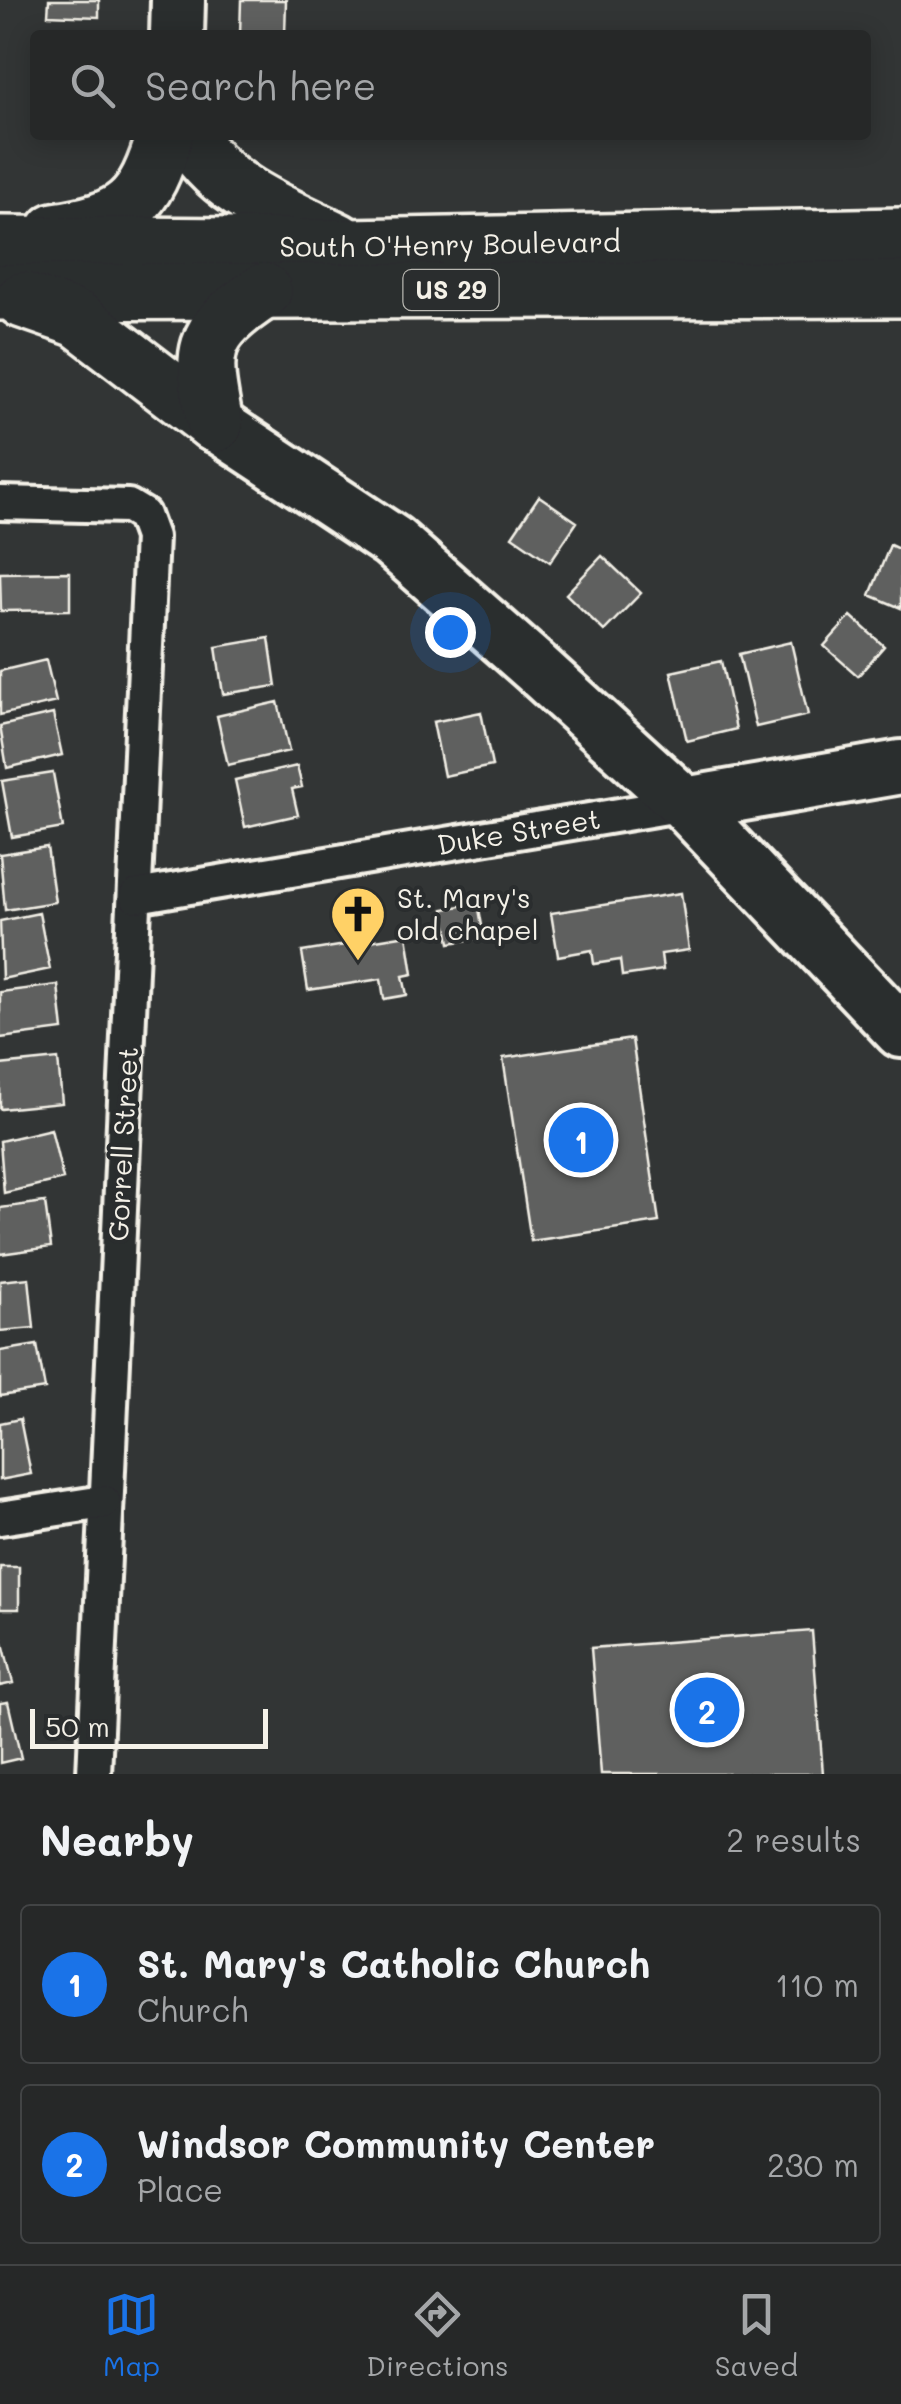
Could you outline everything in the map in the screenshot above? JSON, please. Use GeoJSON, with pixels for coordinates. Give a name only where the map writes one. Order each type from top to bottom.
{"type":"FeatureCollection","features":[{"type":"Feature","properties":{"kind":"highway"},"geometry":{"type":"LineString","coordinates":[[0,267],[101,224],[146,192],[163,140]]}},
{"type":"Feature","properties":{"kind":"highway"},"geometry":{"type":"LineString","coordinates":[[192,140],[217,172],[258,201],[349,247]]}},
{"type":"Feature","properties":{"kind":"highway","name":"South O'Henry Boulevard"},"geometry":{"type":"LineString","coordinates":[[0,267],[349,247],[901,236]]}},
{"type":"Feature","properties":{"kind":"highway"},"geometry":{"type":"LineString","coordinates":[[0,267],[78,319],[216,424]]}},
{"type":"Feature","properties":{"kind":"highway","name":"South O'Henry Boulevard"},"geometry":{"type":"LineString","coordinates":[[0,267],[264,291],[901,289]]}},
{"type":"Feature","properties":{"kind":"highway"},"geometry":{"type":"LineString","coordinates":[[216,424],[203,363],[216,330],[231,312],[264,291]]}},
{"type":"Feature","properties":{"kind":"main road"},"geometry":{"type":"LineString","coordinates":[[177,30],[178,0]]}},
{"type":"Feature","properties":{"kind":"main road"},"geometry":{"type":"LineString","coordinates":[[216,424],[392,542],[686,804],[901,1031]]}},
{"type":"Feature","properties":{"kind":"main road","name":"Duke Street"},"geometry":{"type":"LineString","coordinates":[[686,804],[901,767]]}},
{"type":"Feature","properties":{"kind":"street","name":"Gorrell Street"},"geometry":{"type":"LineString","coordinates":[[0,503],[128,506],[143,515],[151,537],[153,564],[104,1502],[94,1774]]}},
{"type":"Feature","properties":{"kind":"street","name":"Duke Street"},"geometry":{"type":"LineString","coordinates":[[136,896],[686,804]]}},
{"type":"Feature","properties":{"kind":"street"},"geometry":{"type":"LineString","coordinates":[[0,1518],[104,1502]]}},
{"type":"Feature","properties":{"kind":"building"},"geometry":{"type":"Polygon","coordinates":[[[49,0],[99,0],[99,17],[48,15],[49,0]]]}},
{"type":"Feature","properties":{"kind":"building"},"geometry":{"type":"Polygon","coordinates":[[[241,0],[286,0],[285,30],[240,30],[241,0]]]}},
{"type":"Feature","properties":{"kind":"building"},"geometry":{"type":"Polygon","coordinates":[[[539,496],[577,522],[550,562],[512,536],[539,496]]]}},
{"type":"Feature","properties":{"kind":"building"},"geometry":{"type":"Polygon","coordinates":[[[890,545],[901,550],[901,608],[870,595],[890,545]]]}},
{"type":"Feature","properties":{"kind":"building"},"geometry":{"type":"Polygon","coordinates":[[[602,556],[641,593],[604,631],[566,594],[602,556]]]}},
{"type":"Feature","properties":{"kind":"building"},"geometry":{"type":"Polygon","coordinates":[[[70,572],[70,610],[1,611],[0,573],[70,572]]]}},
{"type":"Feature","properties":{"kind":"building"},"geometry":{"type":"Polygon","coordinates":[[[851,616],[884,646],[858,676],[824,646],[851,616]]]}},
{"type":"Feature","properties":{"kind":"building"},"geometry":{"type":"Polygon","coordinates":[[[269,638],[276,686],[223,694],[216,647],[269,638]]]}},
{"type":"Feature","properties":{"kind":"building"},"geometry":{"type":"Polygon","coordinates":[[[791,642],[808,715],[756,727],[739,654],[791,642]]]}},
{"type":"Feature","properties":{"kind":"building"},"geometry":{"type":"Polygon","coordinates":[[[46,660],[56,702],[0,715],[0,671],[46,660]]]}},
{"type":"Feature","properties":{"kind":"building"},"geometry":{"type":"Polygon","coordinates":[[[721,661],[736,729],[687,741],[671,672],[721,661]]]}},
{"type":"Feature","properties":{"kind":"building"},"geometry":{"type":"Polygon","coordinates":[[[278,702],[289,751],[228,765],[217,716],[278,702]]]}},
{"type":"Feature","properties":{"kind":"building"},"geometry":{"type":"Polygon","coordinates":[[[481,712],[492,766],[444,776],[433,722],[481,712]]]}},
{"type":"Feature","properties":{"kind":"building"},"geometry":{"type":"Polygon","coordinates":[[[53,714],[62,755],[7,768],[0,726],[53,714]]]}},
{"type":"Feature","properties":{"kind":"building"},"geometry":{"type":"Polygon","coordinates":[[[297,766],[302,787],[292,789],[298,815],[245,827],[235,780],[297,766]]]}},
{"type":"Feature","properties":{"kind":"building"},"geometry":{"type":"Polygon","coordinates":[[[53,773],[63,828],[12,837],[2,781],[53,773]]]}},
{"type":"Feature","properties":{"kind":"building"},"geometry":{"type":"Polygon","coordinates":[[[47,847],[55,902],[5,910],[0,854],[47,847]]]}},
{"type":"Feature","properties":{"kind":"building"},"geometry":{"type":"Polygon","coordinates":[[[681,893],[689,950],[661,954],[663,970],[622,976],[620,960],[594,964],[592,950],[558,956],[551,913],[681,893]]]}},
{"type":"Feature","properties":{"kind":"building"},"geometry":{"type":"Polygon","coordinates":[[[478,903],[484,937],[450,943],[444,909],[478,903]]]}},
{"type":"Feature","properties":{"kind":"building"},"geometry":{"type":"Polygon","coordinates":[[[39,913],[50,969],[2,979],[0,921],[39,913]]]}},
{"type":"Feature","properties":{"kind":"building","name":"St. Mary's old chapel"},"geometry":{"type":"Polygon","coordinates":[[[407,935],[413,974],[403,976],[407,995],[384,999],[381,979],[308,990],[302,952],[407,935]]]}},
{"type":"Feature","properties":{"kind":"building"},"geometry":{"type":"Polygon","coordinates":[[[58,985],[63,1030],[0,1038],[0,992],[58,985]]]}},
{"type":"Feature","properties":{"kind":"building"},"geometry":{"type":"Polygon","coordinates":[[[632,1039],[659,1222],[531,1241],[503,1058],[632,1039]]]}},
{"type":"Feature","properties":{"kind":"building"},"geometry":{"type":"Polygon","coordinates":[[[58,1059],[62,1103],[0,1109],[0,1065],[58,1059]]]}},
{"type":"Feature","properties":{"kind":"building"},"geometry":{"type":"Polygon","coordinates":[[[51,1129],[63,1179],[4,1193],[0,1141],[51,1129]]]}},
{"type":"Feature","properties":{"kind":"building"},"geometry":{"type":"Polygon","coordinates":[[[45,1202],[51,1247],[0,1254],[0,1208],[45,1202]]]}},
{"type":"Feature","properties":{"kind":"building"},"geometry":{"type":"Polygon","coordinates":[[[29,1278],[34,1328],[0,1331],[0,1281],[29,1278]]]}},
{"type":"Feature","properties":{"kind":"building"},"geometry":{"type":"Polygon","coordinates":[[[37,1345],[45,1389],[0,1396],[0,1351],[37,1345]]]}},
{"type":"Feature","properties":{"kind":"building"},"geometry":{"type":"Polygon","coordinates":[[[20,1419],[31,1474],[0,1480],[0,1423],[20,1419]]]}},
{"type":"Feature","properties":{"kind":"building"},"geometry":{"type":"Polygon","coordinates":[[[0,1567],[19,1567],[19,1609],[0,1609],[0,1567]]]}},
{"type":"Feature","properties":{"kind":"building"},"geometry":{"type":"Polygon","coordinates":[[[0,1631],[13,1683],[0,1686],[0,1631]]]}},
{"type":"Feature","properties":{"kind":"building"},"geometry":{"type":"Polygon","coordinates":[[[812,1631],[823,1774],[601,1774],[591,1648],[812,1631]]]}},
{"type":"Feature","properties":{"kind":"building"},"geometry":{"type":"Polygon","coordinates":[[[8,1702],[21,1758],[0,1763],[0,1703],[8,1702]]]}},
{"type":"Feature","properties":{"kind":"place","name":"St. Mary's old chapel"},"geometry":{"type":"Point","coordinates":[358,963]}},
{"type":"Feature","properties":{"kind":"place","name":"St. Mary's Catholic Church"},"geometry":{"type":"Point","coordinates":[581,1140]}},
{"type":"Feature","properties":{"kind":"place","name":"Windsor Community Center"},"geometry":{"type":"Point","coordinates":[707,1710]}}]}
